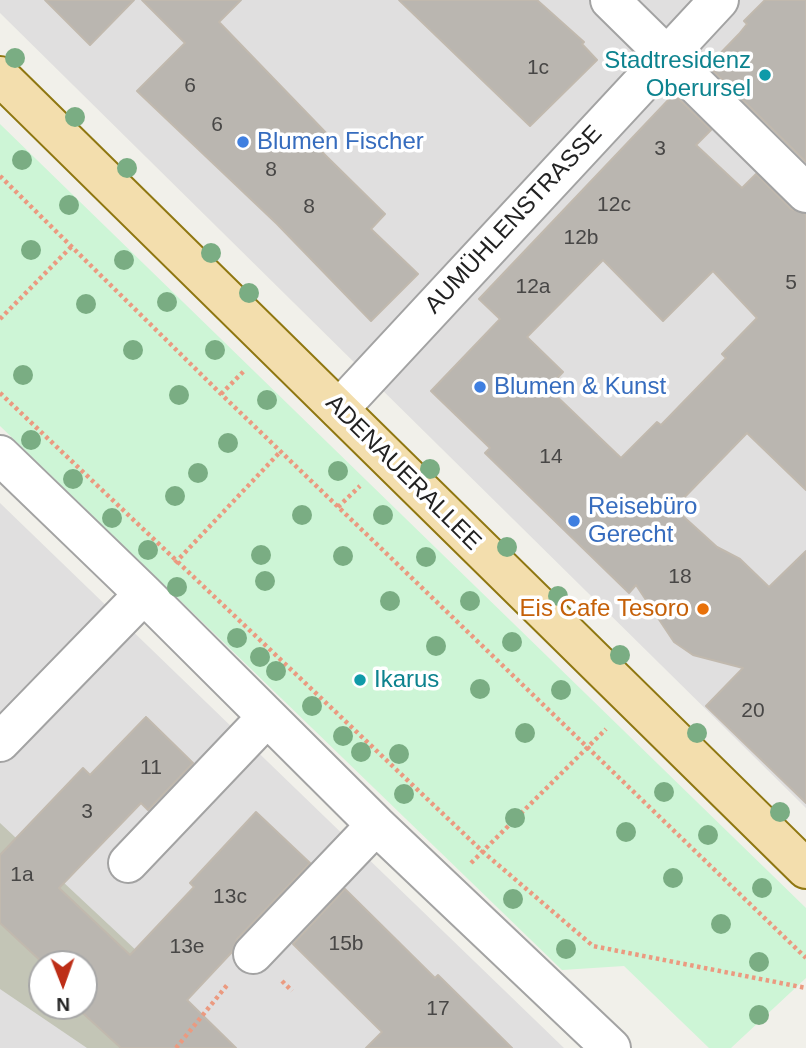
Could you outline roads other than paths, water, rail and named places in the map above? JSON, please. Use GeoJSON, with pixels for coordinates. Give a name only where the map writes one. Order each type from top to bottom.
{"type":"FeatureCollection","features":[{"type":"Feature","properties":{"kind":"main road","name":"ADENAUERALLEE"},"geometry":{"type":"LineString","coordinates":[[0,76],[806,869]]}},
{"type":"Feature","properties":{"kind":"street"},"geometry":{"type":"LineString","coordinates":[[610,0],[806,192]]}},
{"type":"Feature","properties":{"kind":"street","name":"AUMÜHLENSTRASSE"},"geometry":{"type":"LineString","coordinates":[[339,409],[719,0]]}},
{"type":"Feature","properties":{"kind":"street"},"geometry":{"type":"LineString","coordinates":[[0,455],[376,825],[611,1048]]}},
{"type":"Feature","properties":{"kind":"street"},"geometry":{"type":"LineString","coordinates":[[0,743],[144,594]]}},
{"type":"Feature","properties":{"kind":"street"},"geometry":{"type":"LineString","coordinates":[[128,863],[267,717]]}},
{"type":"Feature","properties":{"kind":"street"},"geometry":{"type":"LineString","coordinates":[[253,954],[376,825]]}},
{"type":"Feature","properties":{"kind":"place","name":"Stadtresidenz Oberursel"},"geometry":{"type":"Point","coordinates":[765,75]}},
{"type":"Feature","properties":{"kind":"place","name":"Blumen Fischer"},"geometry":{"type":"Point","coordinates":[243,142]}},
{"type":"Feature","properties":{"kind":"place","name":"Blumen & Kunst"},"geometry":{"type":"Point","coordinates":[480,387]}},
{"type":"Feature","properties":{"kind":"place","name":"Reisebüro Gerecht"},"geometry":{"type":"Point","coordinates":[574,521]}},
{"type":"Feature","properties":{"kind":"place","name":"Eis Cafe Tesoro"},"geometry":{"type":"Point","coordinates":[703,609]}},
{"type":"Feature","properties":{"kind":"place","name":"Ikarus"},"geometry":{"type":"Point","coordinates":[360,680]}}]}
